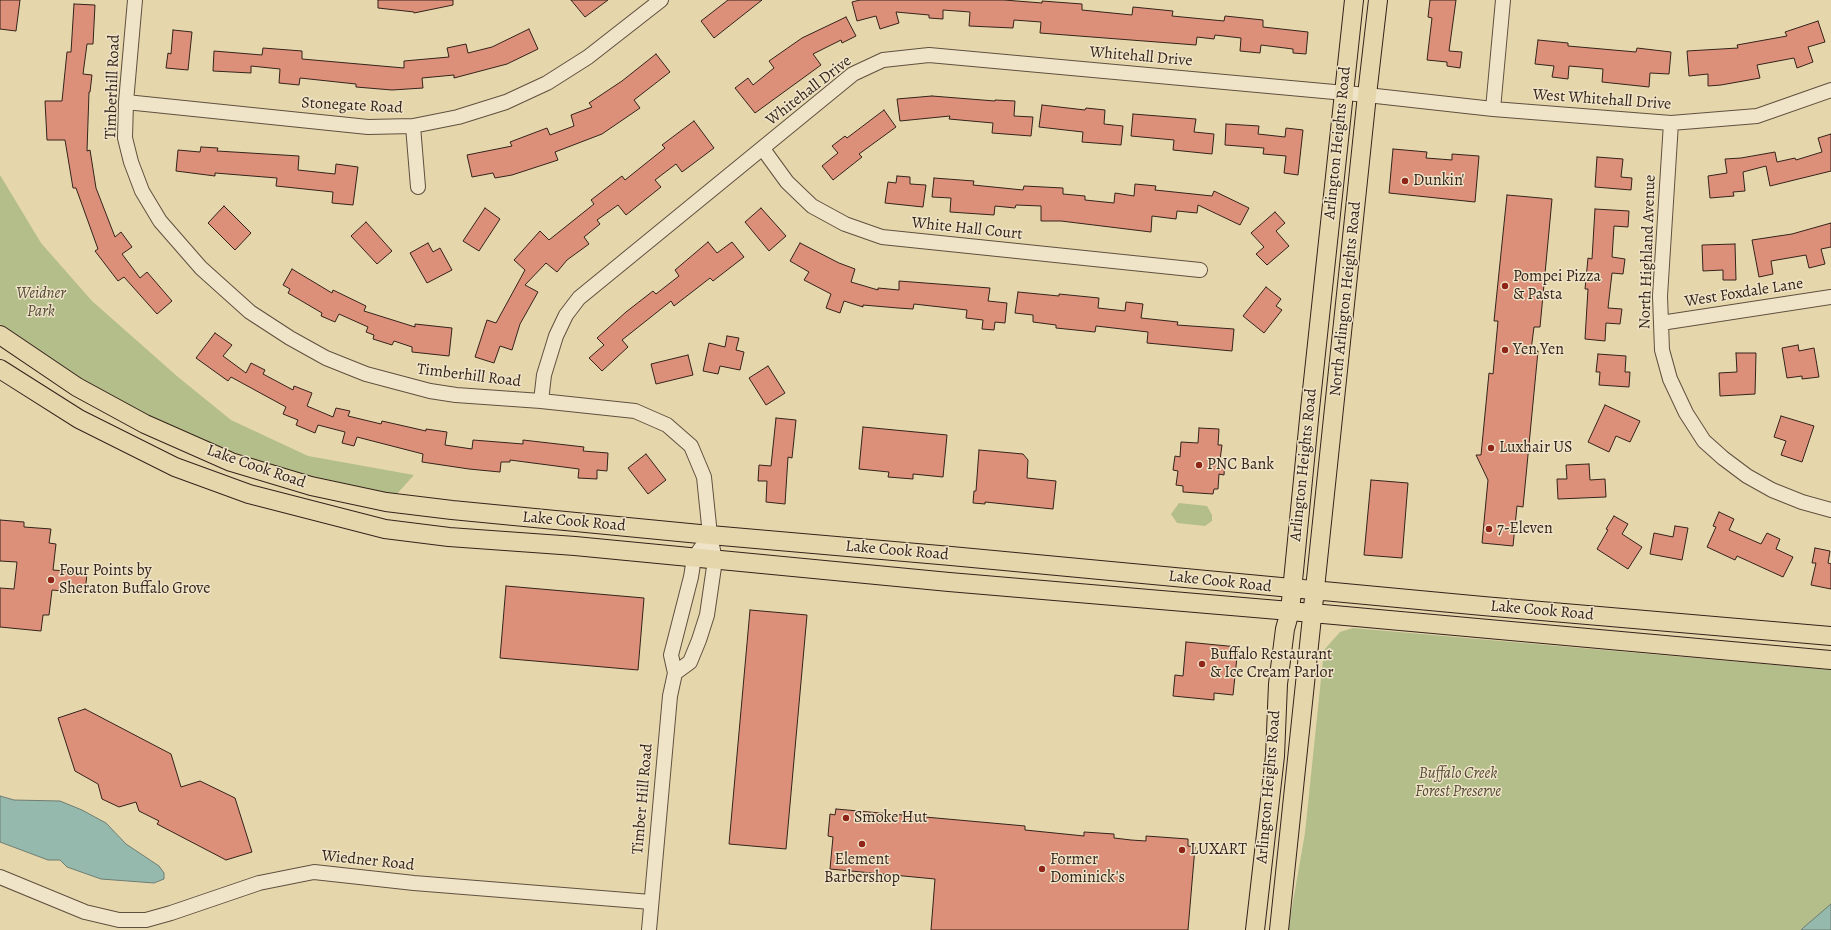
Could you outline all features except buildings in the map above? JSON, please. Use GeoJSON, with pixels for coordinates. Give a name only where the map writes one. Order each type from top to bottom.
{"type":"FeatureCollection","features":[{"type":"Feature","properties":{"kind":"main road","name":"Arlington Heights Road"},"geometry":{"type":"LineString","coordinates":[[1255,930],[1275,756],[1278,684],[1285,629],[1290,611],[1354,0]]}},
{"type":"Feature","properties":{"kind":"main road","name":"North Arlington Heights Road"},"geometry":{"type":"LineString","coordinates":[[1314,601],[1378,0]]}},
{"type":"Feature","properties":{"kind":"main road","name":"Lake Cook Road"},"geometry":{"type":"LineString","coordinates":[[0,335],[77,387],[145,424],[231,462],[311,486],[386,502],[452,510],[710,535],[951,556],[1292,589],[1314,601],[1831,660]]}},
{"type":"Feature","properties":{"kind":"main road","name":"Lake Cook Road"},"geometry":{"type":"LineString","coordinates":[[0,369],[56,406],[104,432],[196,475],[261,497],[385,529],[448,537],[1290,611],[1314,601],[1831,636]]}},
{"type":"Feature","properties":{"kind":"main road","name":"Arlington Heights Road"},"geometry":{"type":"LineString","coordinates":[[1279,930],[1314,601]]}},
{"type":"Feature","properties":{"kind":"street","name":"Timberhill Road"},"geometry":{"type":"LineString","coordinates":[[135,0],[126,102],[125,138],[131,162],[142,191],[160,221],[201,268],[250,312],[290,338],[326,358],[366,374],[430,391],[456,395],[541,401],[635,411],[667,425],[691,446],[704,477],[710,535]]}},
{"type":"Feature","properties":{"kind":"street","name":"Stonegate Road"},"geometry":{"type":"LineString","coordinates":[[126,102],[368,127],[413,126],[458,117],[506,102],[547,83],[588,57],[661,0]]}},
{"type":"Feature","properties":{"kind":"street"},"geometry":{"type":"LineString","coordinates":[[1492,109],[1503,0]]}},
{"type":"Feature","properties":{"kind":"street","name":"Whitehall Drive"},"geometry":{"type":"LineString","coordinates":[[541,401],[544,375],[556,336],[566,314],[578,298],[853,74],[883,60],[928,55],[1367,95]]}},
{"type":"Feature","properties":{"kind":"street","name":"West Whitehall Drive"},"geometry":{"type":"LineString","coordinates":[[1367,95],[1492,109],[1671,123],[1757,116],[1831,90]]}},
{"type":"Feature","properties":{"kind":"street","name":"North Highland Avenue"},"geometry":{"type":"LineString","coordinates":[[1671,123],[1660,296],[1662,350],[1670,379],[1686,414],[1704,441],[1747,476],[1772,490],[1802,502],[1831,510]]}},
{"type":"Feature","properties":{"kind":"street"},"geometry":{"type":"LineString","coordinates":[[413,126],[418,187]]}},
{"type":"Feature","properties":{"kind":"street","name":"White Hall Court"},"geometry":{"type":"LineString","coordinates":[[762,149],[787,182],[812,206],[845,224],[882,237],[1200,270]]}},
{"type":"Feature","properties":{"kind":"street","name":"West Foxdale Lane"},"geometry":{"type":"LineString","coordinates":[[1661,323],[1831,297]]}},
{"type":"Feature","properties":{"kind":"street"},"geometry":{"type":"LineString","coordinates":[[676,673],[690,662],[707,615],[715,560],[710,535]]}},
{"type":"Feature","properties":{"kind":"street","name":"Timber Hill Road"},"geometry":{"type":"LineString","coordinates":[[649,930],[670,696],[676,673],[671,655],[691,577],[694,558],[710,535]]}},
{"type":"Feature","properties":{"kind":"street","name":"Wiedner Road"},"geometry":{"type":"LineString","coordinates":[[0,877],[85,912],[119,920],[146,920],[259,883],[314,872],[414,883],[651,902]]}},
{"type":"Feature","properties":{"kind":"green space","name":"Weidner Park"},"geometry":{"type":"Polygon","coordinates":[[[0,175],[41,243],[92,301],[178,377],[231,420],[308,456],[414,475],[395,496],[302,475],[247,457],[191,436],[148,417],[70,374],[42,355],[0,324],[0,175]]]}},
{"type":"Feature","properties":{"kind":"green space"},"geometry":{"type":"Polygon","coordinates":[[[1179,503],[1207,506],[1212,515],[1212,521],[1205,526],[1177,523],[1171,514],[1179,503]]]}},
{"type":"Feature","properties":{"kind":"green space","name":"Buffalo Creek Forest Preserve"},"geometry":{"type":"Polygon","coordinates":[[[1353,628],[1831,670],[1831,930],[1288,930],[1305,833],[1324,650],[1340,632],[1353,628]]]}},
{"type":"Feature","properties":{"kind":"water"},"geometry":{"type":"Polygon","coordinates":[[[0,796],[14,800],[60,801],[82,810],[106,823],[126,844],[159,866],[164,873],[164,879],[154,883],[101,879],[67,867],[60,860],[48,860],[0,842],[0,796]]]}},
{"type":"Feature","properties":{"kind":"water"},"geometry":{"type":"Polygon","coordinates":[[[1831,904],[1831,930],[1801,930],[1803,928],[1831,904]]]}},
{"type":"Feature","properties":{"kind":"place","name":"Dunkin'"},"geometry":{"type":"Point","coordinates":[1405,181]}},
{"type":"Feature","properties":{"kind":"place","name":"Pompei Pizza & Pasta"},"geometry":{"type":"Point","coordinates":[1505,286]}},
{"type":"Feature","properties":{"kind":"place","name":"Yen Yen"},"geometry":{"type":"Point","coordinates":[1505,350]}},
{"type":"Feature","properties":{"kind":"place","name":"Luxhair US"},"geometry":{"type":"Point","coordinates":[1491,448]}},
{"type":"Feature","properties":{"kind":"place","name":"PNC Bank"},"geometry":{"type":"Point","coordinates":[1199,465]}},
{"type":"Feature","properties":{"kind":"place","name":"7-Eleven"},"geometry":{"type":"Point","coordinates":[1489,529]}},
{"type":"Feature","properties":{"kind":"place","name":"Four Points by Sheraton Buffalo Grove"},"geometry":{"type":"Point","coordinates":[51,580]}},
{"type":"Feature","properties":{"kind":"place","name":"Buffalo Restaurant & Ice Cream Parlor"},"geometry":{"type":"Point","coordinates":[1202,664]}},
{"type":"Feature","properties":{"kind":"place","name":"Smoke Hut"},"geometry":{"type":"Point","coordinates":[846,818]}},
{"type":"Feature","properties":{"kind":"place","name":"Element Barbershop"},"geometry":{"type":"Point","coordinates":[862,844]}},
{"type":"Feature","properties":{"kind":"place","name":"LUXART"},"geometry":{"type":"Point","coordinates":[1182,850]}},
{"type":"Feature","properties":{"kind":"place","name":"Former Dominick's"},"geometry":{"type":"Point","coordinates":[1042,869]}}]}
